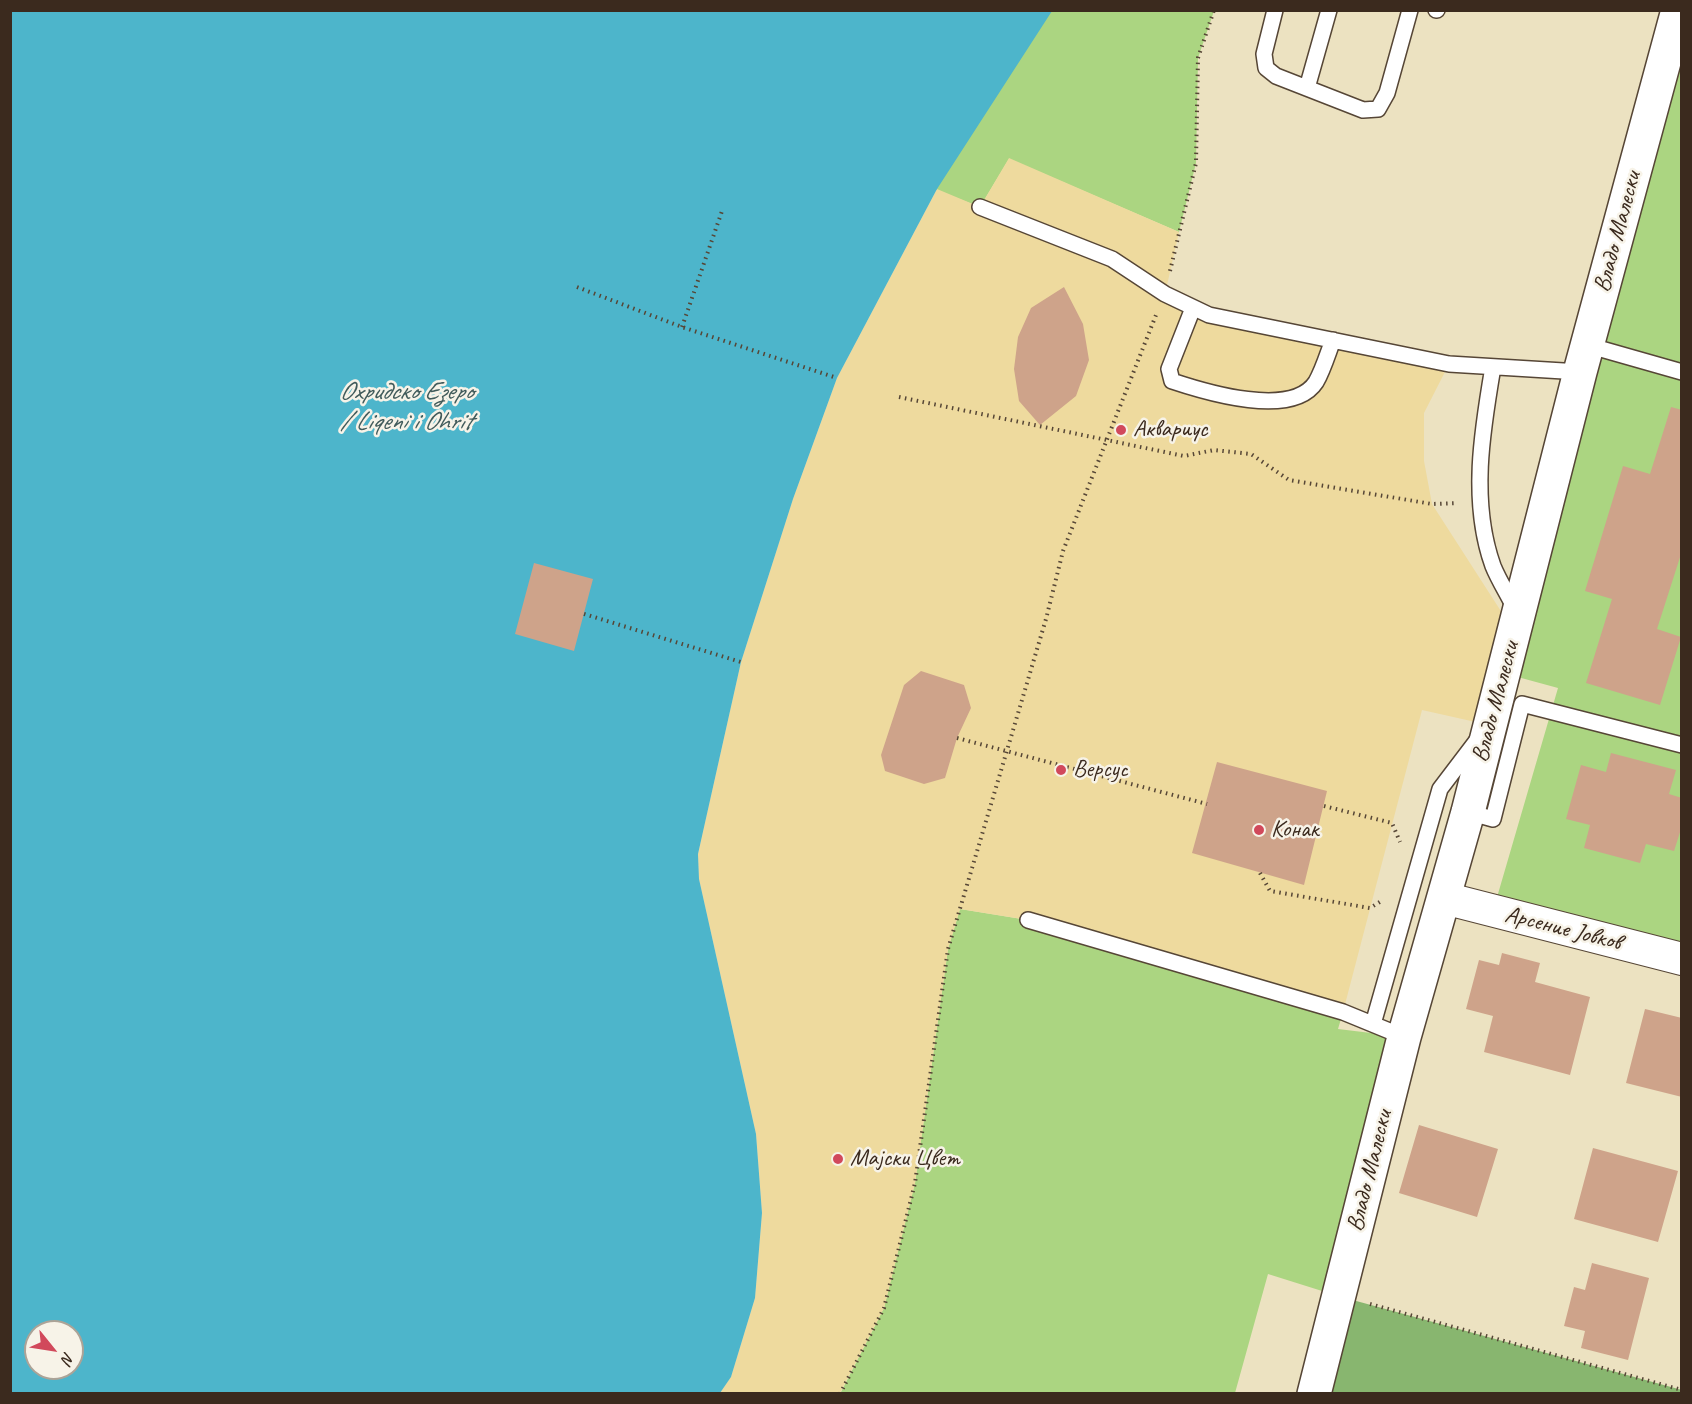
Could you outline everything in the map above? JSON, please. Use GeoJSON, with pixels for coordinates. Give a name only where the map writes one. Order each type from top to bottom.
{"type":"FeatureCollection","features":[{"type":"Feature","properties":{"kind":"main road","name":"Владо Малески"},"geometry":{"type":"LineString","coordinates":[[1314,1394],[1404,1037],[1468,812],[1488,725],[1678,10]]}},
{"type":"Feature","properties":{"kind":"street","name":"Арсение Јовков"},"geometry":{"type":"LineString","coordinates":[[1444,898],[1682,959]]}},
{"type":"Feature","properties":{"kind":"lane"},"geometry":{"type":"LineString","coordinates":[[1275,10],[1264,54],[1266,68],[1276,76],[1363,110],[1378,110],[1387,93],[1410,10]]}},
{"type":"Feature","properties":{"kind":"lane"},"geometry":{"type":"LineString","coordinates":[[1307,88],[1329,10]]}},
{"type":"Feature","properties":{"kind":"lane"},"geometry":{"type":"LineString","coordinates":[[980,207],[1112,259],[1165,294],[1209,315],[1449,364],[1493,367],[1584,359],[1682,372]]}},
{"type":"Feature","properties":{"kind":"lane"},"geometry":{"type":"LineString","coordinates":[[1193,308],[1169,369],[1172,381],[1197,389],[1251,400],[1295,399],[1315,384],[1333,340]]}},
{"type":"Feature","properties":{"kind":"lane"},"geometry":{"type":"LineString","coordinates":[[1493,367],[1482,428],[1480,502],[1493,566],[1518,615]]}},
{"type":"Feature","properties":{"kind":"lane"},"geometry":{"type":"LineString","coordinates":[[1468,812],[1492,819],[1522,704],[1682,745]]}},
{"type":"Feature","properties":{"kind":"lane"},"geometry":{"type":"LineString","coordinates":[[1373,1024],[1440,789],[1488,725]]}},
{"type":"Feature","properties":{"kind":"lane"},"geometry":{"type":"LineString","coordinates":[[1028,920],[1343,1012],[1404,1037]]}},
{"type":"Feature","properties":{"kind":"path"},"geometry":{"type":"LineString","coordinates":[[840,1394],[884,1308],[915,1183],[948,949],[1063,551],[1109,440],[1165,294],[1196,163],[1198,58],[1214,10]]}},
{"type":"Feature","properties":{"kind":"path"},"geometry":{"type":"LineString","coordinates":[[681,327],[722,212]]}},
{"type":"Feature","properties":{"kind":"path"},"geometry":{"type":"LineString","coordinates":[[577,287],[681,327],[837,378]]}},
{"type":"Feature","properties":{"kind":"path"},"geometry":{"type":"LineString","coordinates":[[899,397],[1184,456],[1214,450],[1251,454],[1289,480],[1432,504],[1480,502]]}},
{"type":"Feature","properties":{"kind":"path"},"geometry":{"type":"LineString","coordinates":[[584,614],[741,662]]}},
{"type":"Feature","properties":{"kind":"path"},"geometry":{"type":"LineString","coordinates":[[957,738],[1207,804]]}},
{"type":"Feature","properties":{"kind":"path"},"geometry":{"type":"LineString","coordinates":[[1260,873],[1270,891],[1370,908],[1415,881],[1392,823],[1324,806]]}},
{"type":"Feature","properties":{"kind":"path"},"geometry":{"type":"LineString","coordinates":[[1338,1296],[1682,1390]]}},
{"type":"Feature","properties":{"kind":"green space"},"geometry":{"type":"Polygon","coordinates":[[[473,11],[1214,11],[1198,58],[1196,163],[1179,232],[1009,159],[980,207],[473,11]]]}},
{"type":"Feature","properties":{"kind":"green space"},"geometry":{"type":"Polygon","coordinates":[[[1681,11],[1681,959],[1493,911],[1558,688],[1503,673],[1681,11]]]}},
{"type":"Feature","properties":{"kind":"green space"},"geometry":{"type":"Polygon","coordinates":[[[960,909],[1028,920],[1343,1012],[1338,1029],[1404,1037],[1338,1296],[1268,1274],[1235,1393],[840,1394],[884,1308],[915,1183],[948,949],[960,909]]]}},
{"type":"Feature","properties":{"kind":"green space"},"geometry":{"type":"Polygon","coordinates":[[[1338,1296],[1682,1390],[1681,1394],[1314,1394],[1338,1296]]]}},
{"type":"Feature","properties":{"kind":"sand"},"geometry":{"type":"Polygon","coordinates":[[[1009,158],[1179,232],[1165,294],[1208,315],[1449,364],[1424,413],[1424,461],[1432,504],[1515,633],[1489,725],[1422,710],[1343,1012],[1028,920],[960,909],[948,949],[915,1183],[884,1308],[840,1393],[720,1393],[731,1377],[755,1298],[762,1213],[756,1134],[699,879],[698,854],[741,662],[793,499],[837,378],[937,189],[980,207],[1009,158]]]}},
{"type":"Feature","properties":{"kind":"water","name":"Охридско Езеро / Liqeni i Ohrit"},"geometry":{"type":"Polygon","coordinates":[[[10,11],[1052,11],[937,189],[837,378],[793,499],[741,662],[698,854],[699,879],[756,1134],[762,1213],[755,1298],[731,1377],[720,1393],[11,1393],[10,11]]]}},
{"type":"Feature","properties":{"kind":"building","name":"Аквариус"},"geometry":{"type":"Polygon","coordinates":[[[1064,287],[1083,324],[1089,360],[1076,396],[1040,425],[1019,401],[1014,369],[1018,337],[1031,308],[1064,287]]]}},
{"type":"Feature","properties":{"kind":"building"},"geometry":{"type":"Polygon","coordinates":[[[1671,407],[1682,410],[1682,551],[1657,629],[1681,637],[1660,705],[1586,683],[1612,599],[1585,591],[1623,466],[1650,474],[1671,407]]]}},
{"type":"Feature","properties":{"kind":"building"},"geometry":{"type":"Polygon","coordinates":[[[534,563],[593,579],[574,651],[515,634],[534,563]]]}},
{"type":"Feature","properties":{"kind":"building"},"geometry":{"type":"Polygon","coordinates":[[[921,671],[964,685],[971,708],[957,738],[945,778],[924,784],[885,771],[881,755],[904,685],[921,671]]]}},
{"type":"Feature","properties":{"kind":"building"},"geometry":{"type":"Polygon","coordinates":[[[1611,753],[1676,770],[1669,794],[1682,798],[1682,826],[1674,851],[1646,844],[1640,863],[1584,848],[1590,825],[1566,819],[1581,765],[1606,772],[1611,753]]]}},
{"type":"Feature","properties":{"kind":"building","name":"Конак"},"geometry":{"type":"Polygon","coordinates":[[[1217,762],[1327,791],[1304,885],[1192,853],[1217,762]]]}},
{"type":"Feature","properties":{"kind":"building"},"geometry":{"type":"Polygon","coordinates":[[[1502,953],[1540,963],[1535,982],[1590,997],[1570,1075],[1484,1052],[1493,1016],[1466,1009],[1479,960],[1499,965],[1502,953]]]}},
{"type":"Feature","properties":{"kind":"building"},"geometry":{"type":"Polygon","coordinates":[[[1645,1009],[1682,1018],[1682,1097],[1626,1083],[1645,1009]]]}},
{"type":"Feature","properties":{"kind":"building"},"geometry":{"type":"Polygon","coordinates":[[[1419,1125],[1498,1149],[1477,1217],[1399,1193],[1419,1125]]]}},
{"type":"Feature","properties":{"kind":"building"},"geometry":{"type":"Polygon","coordinates":[[[1593,1148],[1678,1171],[1658,1242],[1574,1219],[1593,1148]]]}},
{"type":"Feature","properties":{"kind":"building"},"geometry":{"type":"Polygon","coordinates":[[[1592,1263],[1649,1278],[1628,1360],[1581,1348],[1585,1331],[1564,1326],[1574,1287],[1585,1290],[1592,1263]]]}},
{"type":"Feature","properties":{"kind":"place","name":"Аквариус"},"geometry":{"type":"Point","coordinates":[1121,430]}},
{"type":"Feature","properties":{"kind":"place","name":"Версус"},"geometry":{"type":"Point","coordinates":[1061,770]}},
{"type":"Feature","properties":{"kind":"place","name":"Конак"},"geometry":{"type":"Point","coordinates":[1259,830]}},
{"type":"Feature","properties":{"kind":"place","name":"Мајски Цвет"},"geometry":{"type":"Point","coordinates":[838,1159]}}]}
